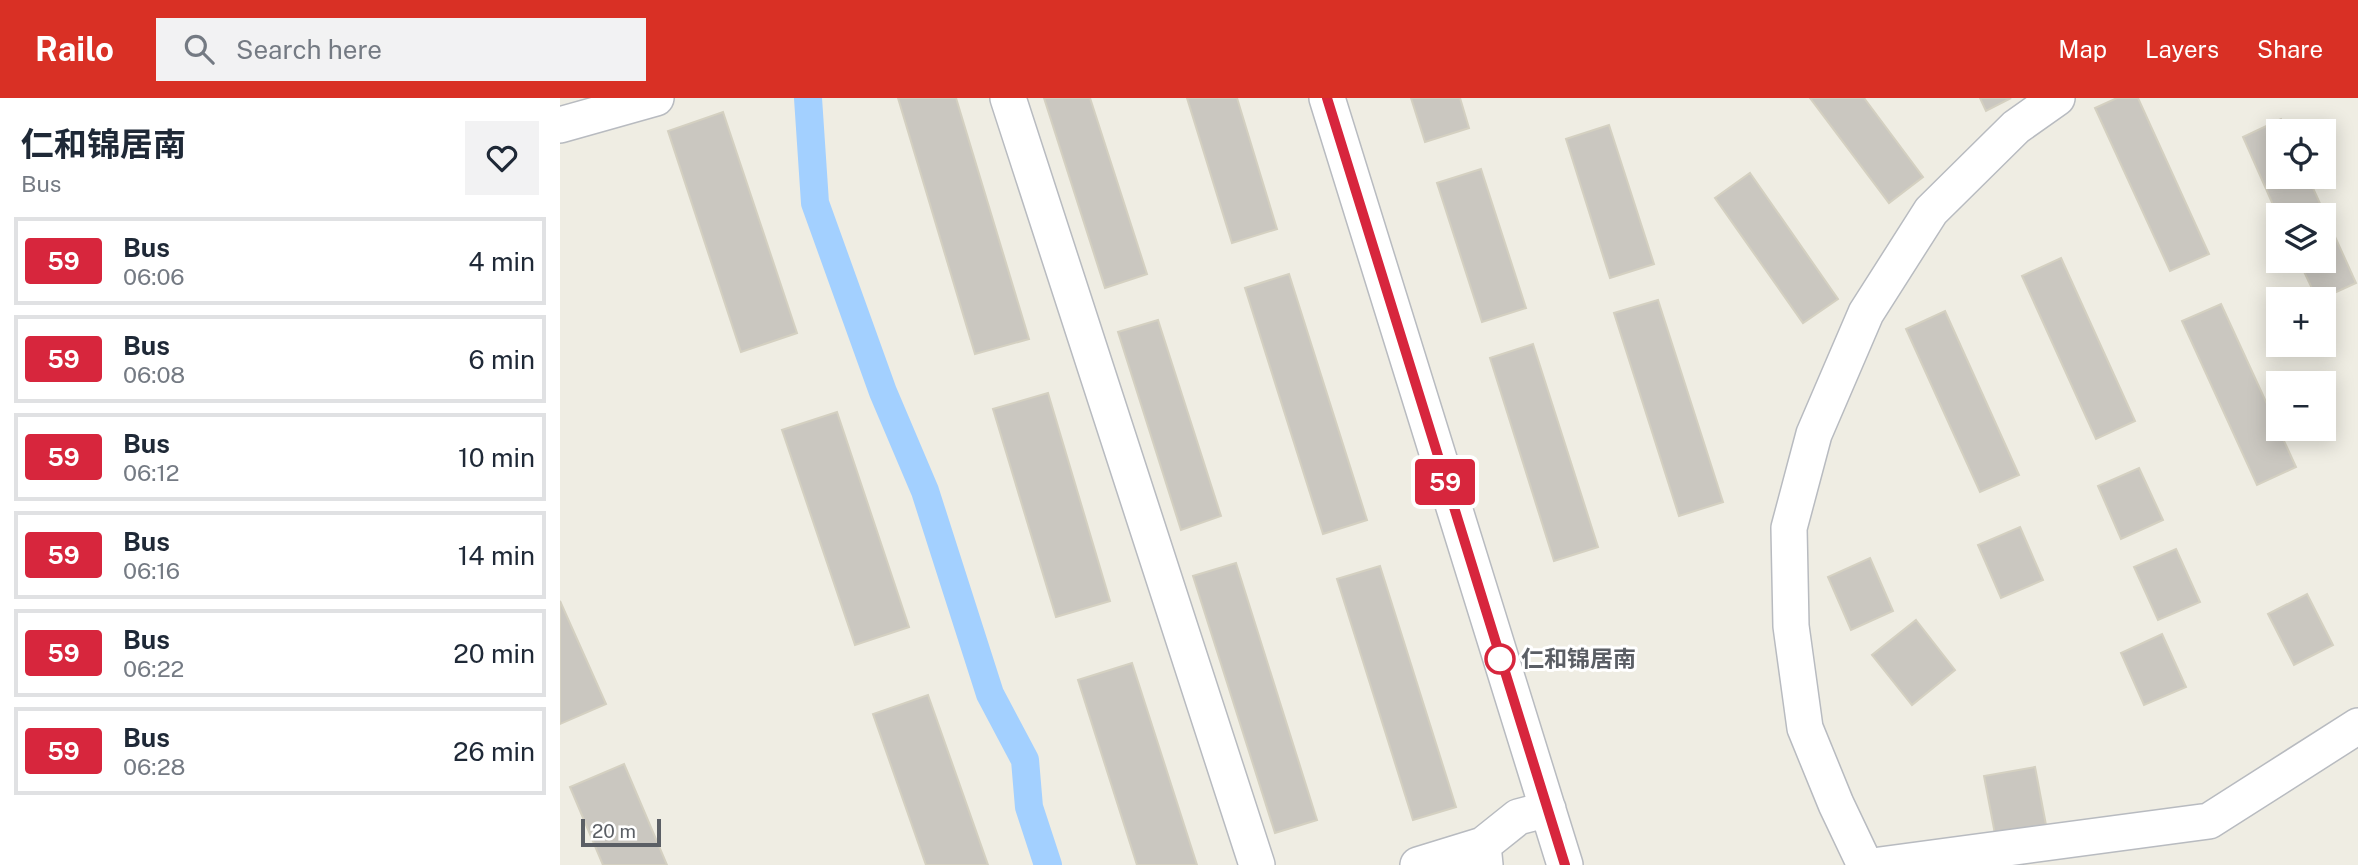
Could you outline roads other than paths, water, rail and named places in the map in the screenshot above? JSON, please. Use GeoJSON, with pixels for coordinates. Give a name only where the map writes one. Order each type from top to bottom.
{"type":"FeatureCollection","features":[{"type":"Feature","properties":{"kind":"street"},"geometry":{"type":"LineString","coordinates":[[560,125],[656,98]]}},
{"type":"Feature","properties":{"kind":"street"},"geometry":{"type":"LineString","coordinates":[[1008,98],[1257,865]]}},
{"type":"Feature","properties":{"kind":"street"},"geometry":{"type":"LineString","coordinates":[[1327,98],[1565,865]]}},
{"type":"Feature","properties":{"kind":"street"},"geometry":{"type":"LineString","coordinates":[[1865,865],[1805,729],[1791,626],[1788,528],[1814,434],[1866,313],[1931,211],[2017,127],[2057,98]]}},
{"type":"Feature","properties":{"kind":"street"},"geometry":{"type":"LineString","coordinates":[[1880,865],[2209,821],[2358,726]]}},
{"type":"Feature","properties":{"kind":"street"},"geometry":{"type":"LineString","coordinates":[[1418,865],[1484,855],[1518,817],[1548,809]]}},
{"type":"Feature","properties":{"kind":"waterway"},"geometry":{"type":"LineString","coordinates":[[808,98],[815,203],[883,392],[925,491],[990,694],[1025,760],[1029,807],[1048,865]]}},
{"type":"Feature","properties":{"kind":"place","name":"仁和锦居南"},"geometry":{"type":"Point","coordinates":[1500,659]}}]}
